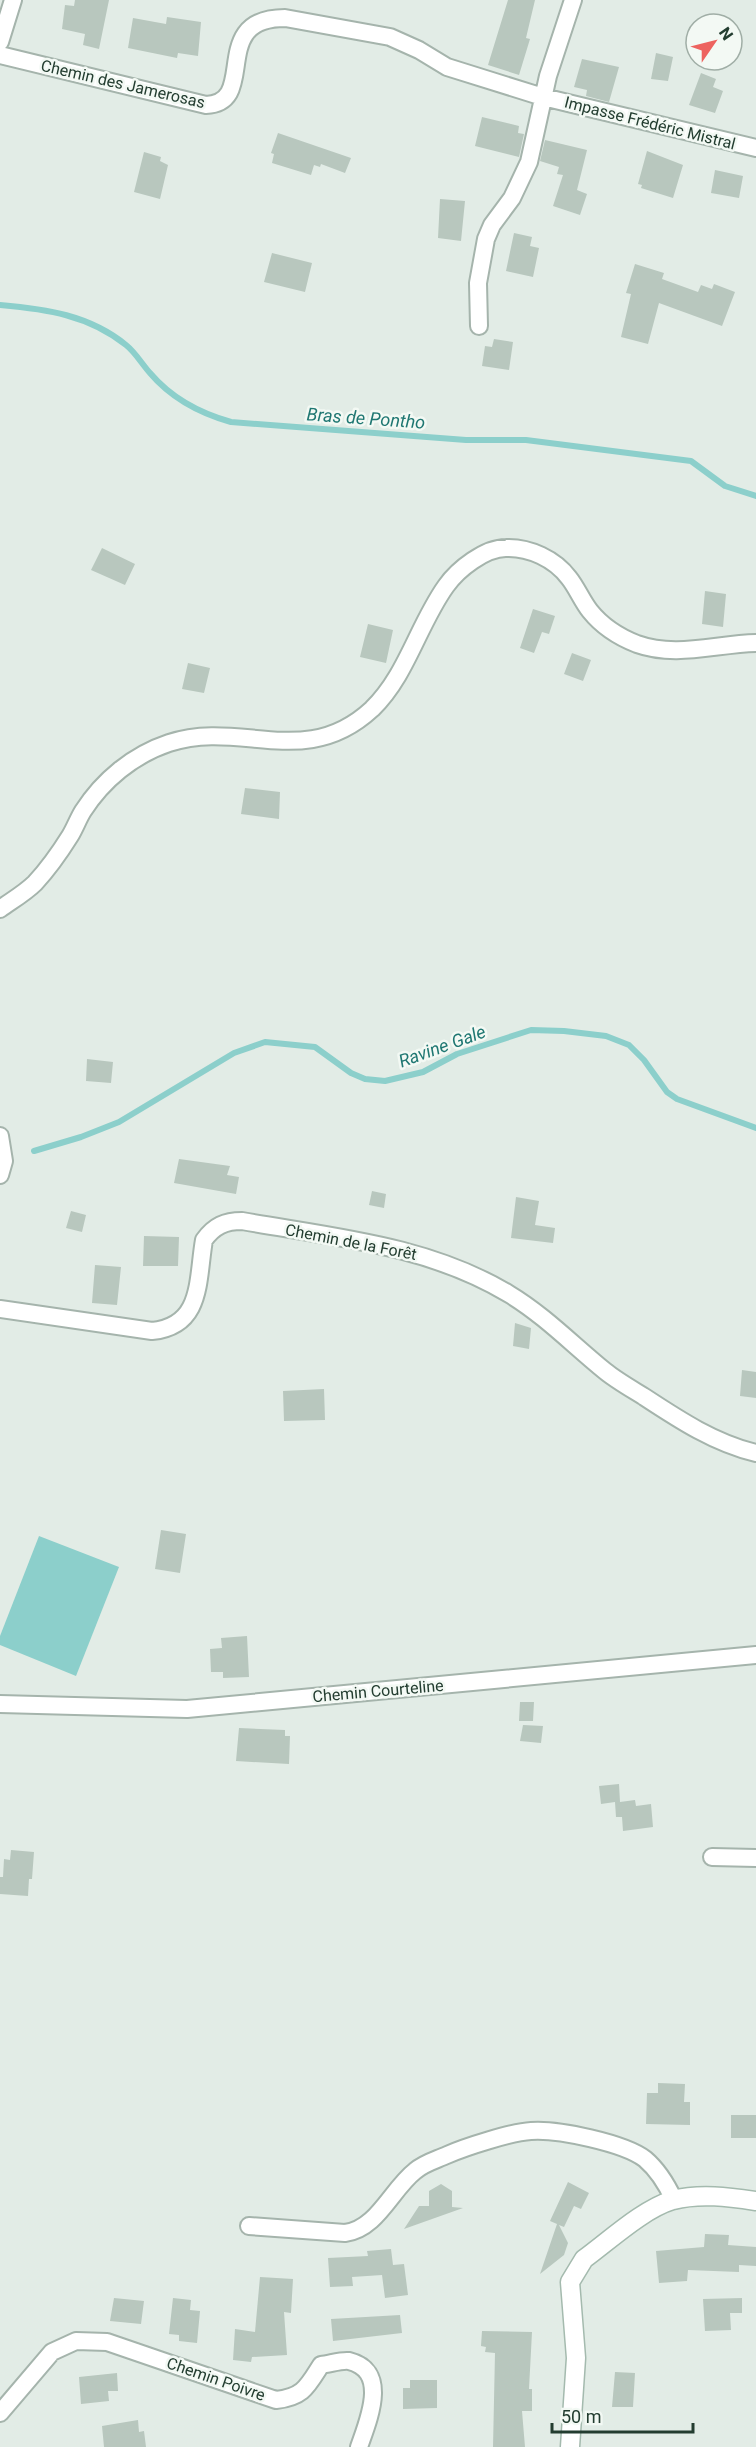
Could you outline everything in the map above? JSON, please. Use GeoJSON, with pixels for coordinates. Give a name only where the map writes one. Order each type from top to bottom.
{"type":"FeatureCollection","features":[{"type":"Feature","properties":{"kind":"main road"},"geometry":{"type":"LineString","coordinates":[[570,2447],[576,2358],[570,2282],[584,2259],[651,2211],[674,2200],[722,2196],[756,2201]]}},
{"type":"Feature","properties":{"kind":"street"},"geometry":{"type":"LineString","coordinates":[[0,42],[13,0]]}},
{"type":"Feature","properties":{"kind":"street"},"geometry":{"type":"LineString","coordinates":[[479,326],[478,283],[486,239],[492,225],[512,198],[525,172],[552,61],[573,0]]}},
{"type":"Feature","properties":{"kind":"street","name":"Chemin des Jamerosas"},"geometry":{"type":"LineString","coordinates":[[0,55],[206,105],[217,105],[230,93],[237,50],[244,36],[254,24],[268,18],[285,18],[390,36],[447,67],[543,97]]}},
{"type":"Feature","properties":{"kind":"street","name":"Impasse Frédéric Mistral"},"geometry":{"type":"LineString","coordinates":[[543,97],[756,148]]}},
{"type":"Feature","properties":{"kind":"street"},"geometry":{"type":"LineString","coordinates":[[0,909],[34,883],[69,837],[82,812],[104,782],[134,760],[170,743],[209,737],[300,742],[327,737],[350,727],[390,689],[447,584],[486,553],[504,547],[526,549],[545,558],[567,575],[590,611],[621,637],[637,644],[657,650],[681,651],[756,643]]}},
{"type":"Feature","properties":{"kind":"street"},"geometry":{"type":"LineString","coordinates":[[0,1136],[4,1161],[0,1175]]}},
{"type":"Feature","properties":{"kind":"street","name":"Chemin de la Forêt"},"geometry":{"type":"LineString","coordinates":[[0,1309],[152,1331],[166,1329],[180,1323],[189,1315],[204,1240],[210,1232],[230,1221],[404,1250],[475,1275],[510,1294],[544,1319],[606,1372],[660,1407],[715,1440],[756,1452]]}},
{"type":"Feature","properties":{"kind":"street","name":"Chemin Courteline"},"geometry":{"type":"LineString","coordinates":[[0,1704],[187,1709],[756,1654]]}},
{"type":"Feature","properties":{"kind":"street"},"geometry":{"type":"LineString","coordinates":[[712,1857],[756,1858]]}},
{"type":"Feature","properties":{"kind":"street"},"geometry":{"type":"LineString","coordinates":[[249,2226],[356,2232],[366,2225],[414,2172],[426,2163],[474,2145],[528,2131],[558,2131],[614,2146],[643,2158],[655,2168],[674,2200]]}},
{"type":"Feature","properties":{"kind":"street","name":"Chemin Poivre"},"geometry":{"type":"LineString","coordinates":[[0,2414],[52,2352],[76,2341],[107,2342],[276,2400],[292,2398],[305,2388],[321,2365],[348,2361],[362,2367],[373,2382],[373,2405],[359,2447]]}},
{"type":"Feature","properties":{"kind":"water"},"geometry":{"type":"Polygon","coordinates":[[[39,1536],[119,1567],[76,1676],[0,1645],[0,1636],[39,1536]]]}},
{"type":"Feature","properties":{"kind":"building"},"geometry":{"type":"Polygon","coordinates":[[[75,0],[109,0],[99,49],[83,45],[85,34],[62,29],[65,5],[74,6],[75,0]]]}},
{"type":"Feature","properties":{"kind":"building"},"geometry":{"type":"Polygon","coordinates":[[[508,0],[535,0],[526,38],[530,39],[519,75],[488,65],[508,0]]]}},
{"type":"Feature","properties":{"kind":"building"},"geometry":{"type":"Polygon","coordinates":[[[167,17],[201,22],[198,56],[178,53],[177,58],[128,48],[133,18],[166,24],[167,17]]]}},
{"type":"Feature","properties":{"kind":"building"},"geometry":{"type":"Polygon","coordinates":[[[656,53],[673,57],[668,81],[651,79],[656,53]]]}},
{"type":"Feature","properties":{"kind":"building"},"geometry":{"type":"Polygon","coordinates":[[[582,59],[619,67],[609,102],[586,96],[587,90],[574,87],[582,59]]]}},
{"type":"Feature","properties":{"kind":"building"},"geometry":{"type":"Polygon","coordinates":[[[701,73],[716,79],[713,87],[723,91],[715,113],[689,105],[701,73]]]}},
{"type":"Feature","properties":{"kind":"building"},"geometry":{"type":"Polygon","coordinates":[[[482,117],[519,126],[518,133],[524,134],[519,157],[475,146],[482,117]]]}},
{"type":"Feature","properties":{"kind":"building"},"geometry":{"type":"Polygon","coordinates":[[[278,133],[351,158],[345,173],[321,164],[320,167],[314,165],[311,175],[272,163],[274,154],[271,153],[278,133]]]}},
{"type":"Feature","properties":{"kind":"building"},"geometry":{"type":"Polygon","coordinates":[[[545,140],[587,150],[577,190],[587,194],[580,215],[553,206],[563,175],[557,174],[559,167],[540,161],[545,140]]]}},
{"type":"Feature","properties":{"kind":"building"},"geometry":{"type":"Polygon","coordinates":[[[647,151],[683,165],[673,198],[641,188],[642,185],[638,184],[647,151]]]}},
{"type":"Feature","properties":{"kind":"building"},"geometry":{"type":"Polygon","coordinates":[[[144,152],[161,157],[160,161],[168,165],[160,199],[134,192],[144,152]]]}},
{"type":"Feature","properties":{"kind":"building"},"geometry":{"type":"Polygon","coordinates":[[[715,170],[743,176],[739,198],[711,193],[715,170]]]}},
{"type":"Feature","properties":{"kind":"building"},"geometry":{"type":"Polygon","coordinates":[[[440,199],[465,201],[461,241],[438,238],[440,199]]]}},
{"type":"Feature","properties":{"kind":"building"},"geometry":{"type":"Polygon","coordinates":[[[514,233],[532,237],[530,246],[539,248],[533,277],[506,271],[514,233]]]}},
{"type":"Feature","properties":{"kind":"building"},"geometry":{"type":"Polygon","coordinates":[[[272,253],[312,263],[305,292],[264,282],[272,253]]]}},
{"type":"Feature","properties":{"kind":"building"},"geometry":{"type":"Polygon","coordinates":[[[635,264],[664,273],[662,279],[698,292],[701,285],[712,289],[714,284],[735,292],[722,326],[659,303],[648,344],[621,337],[631,294],[626,293],[635,264]]]}},
{"type":"Feature","properties":{"kind":"building"},"geometry":{"type":"Polygon","coordinates":[[[494,339],[513,342],[509,370],[482,366],[485,346],[492,347],[494,339]]]}},
{"type":"Feature","properties":{"kind":"building"},"geometry":{"type":"Polygon","coordinates":[[[102,548],[135,564],[125,585],[91,570],[102,548]]]}},
{"type":"Feature","properties":{"kind":"building"},"geometry":{"type":"Polygon","coordinates":[[[705,591],[726,594],[723,627],[702,624],[705,591]]]}},
{"type":"Feature","properties":{"kind":"building"},"geometry":{"type":"Polygon","coordinates":[[[533,609],[555,616],[549,634],[542,632],[534,653],[520,648],[533,609]]]}},
{"type":"Feature","properties":{"kind":"building"},"geometry":{"type":"Polygon","coordinates":[[[368,624],[393,630],[386,663],[360,657],[368,624]]]}},
{"type":"Feature","properties":{"kind":"building"},"geometry":{"type":"Polygon","coordinates":[[[572,653],[591,660],[583,681],[564,674],[572,653]]]}},
{"type":"Feature","properties":{"kind":"building"},"geometry":{"type":"Polygon","coordinates":[[[188,663],[210,668],[204,693],[182,689],[188,663]]]}},
{"type":"Feature","properties":{"kind":"building"},"geometry":{"type":"Polygon","coordinates":[[[245,788],[280,792],[279,819],[241,814],[245,788]]]}},
{"type":"Feature","properties":{"kind":"building"},"geometry":{"type":"Polygon","coordinates":[[[87,1059],[113,1062],[111,1083],[86,1081],[87,1059]]]}},
{"type":"Feature","properties":{"kind":"building"},"geometry":{"type":"Polygon","coordinates":[[[179,1159],[230,1166],[227,1175],[239,1177],[236,1194],[174,1183],[179,1159]]]}},
{"type":"Feature","properties":{"kind":"building"},"geometry":{"type":"Polygon","coordinates":[[[372,1191],[386,1194],[384,1208],[369,1205],[372,1191]]]}},
{"type":"Feature","properties":{"kind":"building"},"geometry":{"type":"Polygon","coordinates":[[[516,1197],[539,1201],[535,1225],[555,1228],[553,1243],[511,1238],[516,1197]]]}},
{"type":"Feature","properties":{"kind":"building"},"geometry":{"type":"Polygon","coordinates":[[[71,1211],[86,1215],[82,1232],[66,1228],[71,1211]]]}},
{"type":"Feature","properties":{"kind":"building"},"geometry":{"type":"Polygon","coordinates":[[[144,1236],[179,1237],[178,1266],[143,1266],[144,1236]]]}},
{"type":"Feature","properties":{"kind":"building"},"geometry":{"type":"Polygon","coordinates":[[[95,1265],[121,1267],[117,1305],[92,1303],[95,1265]]]}},
{"type":"Feature","properties":{"kind":"building"},"geometry":{"type":"Polygon","coordinates":[[[515,1323],[531,1328],[529,1349],[513,1346],[515,1323]]]}},
{"type":"Feature","properties":{"kind":"building"},"geometry":{"type":"Polygon","coordinates":[[[742,1370],[756,1372],[756,1398],[740,1396],[742,1370]]]}},
{"type":"Feature","properties":{"kind":"building"},"geometry":{"type":"Polygon","coordinates":[[[324,1389],[325,1420],[284,1421],[283,1391],[324,1389]]]}},
{"type":"Feature","properties":{"kind":"building"},"geometry":{"type":"Polygon","coordinates":[[[161,1530],[186,1534],[180,1573],[155,1569],[161,1530]]]}},
{"type":"Feature","properties":{"kind":"building"},"geometry":{"type":"Polygon","coordinates":[[[247,1636],[249,1677],[223,1678],[223,1672],[211,1672],[210,1649],[222,1648],[221,1638],[247,1636]]]}},
{"type":"Feature","properties":{"kind":"building"},"geometry":{"type":"Polygon","coordinates":[[[520,1702],[534,1702],[533,1721],[519,1721],[520,1702]]]}},
{"type":"Feature","properties":{"kind":"building"},"geometry":{"type":"Polygon","coordinates":[[[523,1725],[543,1726],[541,1743],[520,1741],[523,1725]]]}},
{"type":"Feature","properties":{"kind":"building"},"geometry":{"type":"Polygon","coordinates":[[[239,1728],[285,1730],[285,1736],[290,1736],[289,1764],[236,1761],[239,1728]]]}},
{"type":"Feature","properties":{"kind":"building"},"geometry":{"type":"Polygon","coordinates":[[[619,1784],[620,1802],[635,1800],[636,1806],[651,1804],[653,1827],[623,1831],[622,1817],[616,1817],[615,1802],[601,1804],[599,1786],[619,1784]]]}},
{"type":"Feature","properties":{"kind":"building"},"geometry":{"type":"Polygon","coordinates":[[[11,1850],[34,1852],[28,1896],[0,1894],[0,1877],[3,1877],[4,1859],[10,1860],[11,1850]]]}},
{"type":"Feature","properties":{"kind":"building"},"geometry":{"type":"Polygon","coordinates":[[[658,2083],[685,2084],[684,2102],[690,2102],[690,2125],[646,2124],[647,2093],[658,2093],[658,2083]]]}},
{"type":"Feature","properties":{"kind":"building"},"geometry":{"type":"Polygon","coordinates":[[[731,2115],[756,2115],[756,2138],[731,2138],[731,2115]]]}},
{"type":"Feature","properties":{"kind":"building"},"geometry":{"type":"Polygon","coordinates":[[[568,2182],[589,2193],[581,2209],[574,2206],[564,2227],[559,2225],[568,2243],[564,2255],[540,2274],[557,2224],[550,2221],[568,2182]]]}},
{"type":"Feature","properties":{"kind":"building"},"geometry":{"type":"Polygon","coordinates":[[[441,2184],[452,2191],[452,2207],[463,2208],[404,2229],[419,2206],[429,2206],[429,2191],[441,2184]]]}},
{"type":"Feature","properties":{"kind":"building"},"geometry":{"type":"Polygon","coordinates":[[[705,2234],[729,2235],[728,2245],[756,2247],[756,2266],[739,2265],[739,2272],[688,2270],[687,2281],[659,2283],[656,2251],[704,2247],[705,2234]]]}},
{"type":"Feature","properties":{"kind":"building"},"geometry":{"type":"Polygon","coordinates":[[[391,2249],[393,2265],[404,2264],[408,2295],[385,2298],[382,2275],[352,2277],[353,2286],[330,2287],[328,2258],[368,2256],[367,2251],[391,2249]]]}},
{"type":"Feature","properties":{"kind":"building"},"geometry":{"type":"Polygon","coordinates":[[[260,2277],[293,2279],[291,2313],[284,2312],[287,2355],[252,2357],[251,2362],[233,2360],[235,2329],[255,2332],[260,2277]]]}},
{"type":"Feature","properties":{"kind":"building"},"geometry":{"type":"Polygon","coordinates":[[[114,2298],[144,2301],[141,2324],[110,2321],[114,2298]]]}},
{"type":"Feature","properties":{"kind":"building"},"geometry":{"type":"Polygon","coordinates":[[[173,2298],[191,2300],[190,2310],[200,2311],[197,2343],[179,2341],[179,2335],[169,2334],[173,2298]]]}},
{"type":"Feature","properties":{"kind":"building"},"geometry":{"type":"Polygon","coordinates":[[[742,2298],[742,2313],[730,2313],[731,2330],[705,2331],[703,2299],[742,2298]]]}},
{"type":"Feature","properties":{"kind":"building"},"geometry":{"type":"Polygon","coordinates":[[[400,2315],[402,2333],[333,2341],[331,2319],[400,2315]]]}},
{"type":"Feature","properties":{"kind":"building"},"geometry":{"type":"Polygon","coordinates":[[[482,2331],[532,2332],[529,2389],[532,2389],[532,2411],[522,2411],[525,2447],[493,2447],[495,2353],[485,2352],[486,2347],[481,2346],[482,2331]]]}},
{"type":"Feature","properties":{"kind":"building"},"geometry":{"type":"Polygon","coordinates":[[[615,2372],[635,2373],[633,2407],[612,2407],[615,2372]]]}},
{"type":"Feature","properties":{"kind":"building"},"geometry":{"type":"Polygon","coordinates":[[[117,2373],[118,2391],[108,2391],[109,2401],[81,2404],[79,2377],[117,2373]]]}},
{"type":"Feature","properties":{"kind":"building"},"geometry":{"type":"Polygon","coordinates":[[[410,2380],[437,2380],[437,2408],[403,2409],[403,2388],[410,2388],[410,2380]]]}},
{"type":"Feature","properties":{"kind":"building"},"geometry":{"type":"Polygon","coordinates":[[[138,2420],[139,2432],[144,2431],[146,2447],[104,2447],[102,2426],[138,2420]]]}},
{"type":"Feature","properties":{"kind":"waterway","name":"Bras de Pontho"},"geometry":{"type":"LineString","coordinates":[[0,305],[66,315],[97,327],[129,348],[158,382],[177,398],[208,414],[231,422],[466,440],[526,440],[691,461],[725,486],[756,496]]}},
{"type":"Feature","properties":{"kind":"waterway","name":"Ravine Gale"},"geometry":{"type":"LineString","coordinates":[[34,1151],[81,1137],[119,1122],[234,1053],[265,1042],[315,1047],[351,1073],[365,1079],[385,1081],[423,1072],[457,1054],[531,1030],[606,1036],[629,1045],[644,1060],[667,1092],[677,1099],[756,1128]]}}]}
